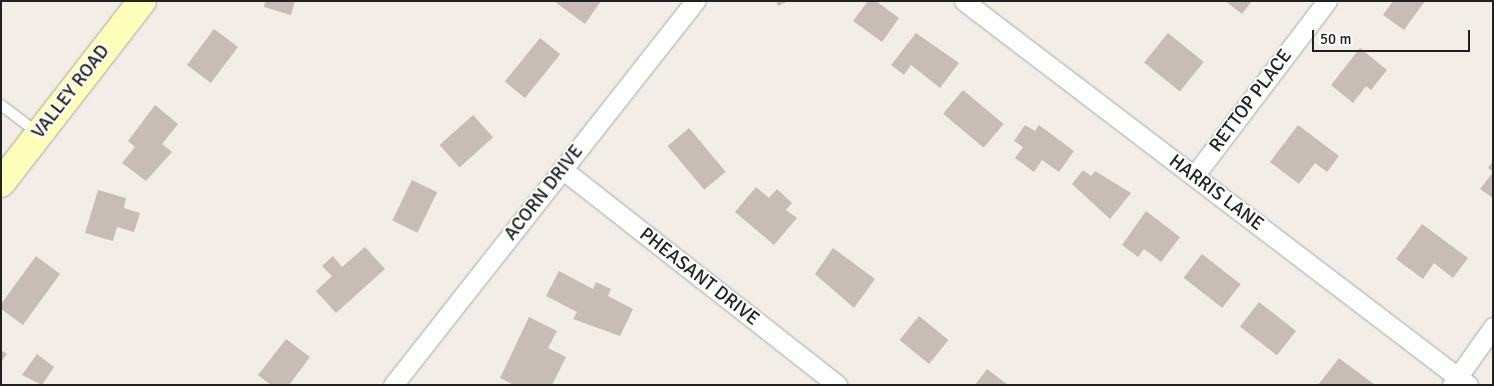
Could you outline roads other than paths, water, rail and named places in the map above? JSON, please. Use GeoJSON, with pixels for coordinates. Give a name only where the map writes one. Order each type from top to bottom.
{"type":"FeatureCollection","features":[{"type":"Feature","properties":{"kind":"street","name":"ACORN DRIVE"},"geometry":{"type":"LineString","coordinates":[[393,385],[694,1]]}},
{"type":"Feature","properties":{"kind":"street","name":"HARRIS LANE"},"geometry":{"type":"LineString","coordinates":[[964,1],[1194,176],[1459,382]]}},
{"type":"Feature","properties":{"kind":"street","name":"RETTOP PLACE"},"geometry":{"type":"LineString","coordinates":[[1194,176],[1327,1]]}},
{"type":"Feature","properties":{"kind":"street","name":"VALLEY ROAD"},"geometry":{"type":"LineString","coordinates":[[1,183],[137,3]]}},
{"type":"Feature","properties":{"kind":"street","name":"PHEASANT DRIVE"},"geometry":{"type":"LineString","coordinates":[[562,169],[837,385]]}},
{"type":"Feature","properties":{"kind":"street"},"geometry":{"type":"LineString","coordinates":[[1459,382],[1493,327]]}},
{"type":"Feature","properties":{"kind":"lane"},"geometry":{"type":"LineString","coordinates":[[1,105],[39,134]]}}]}
